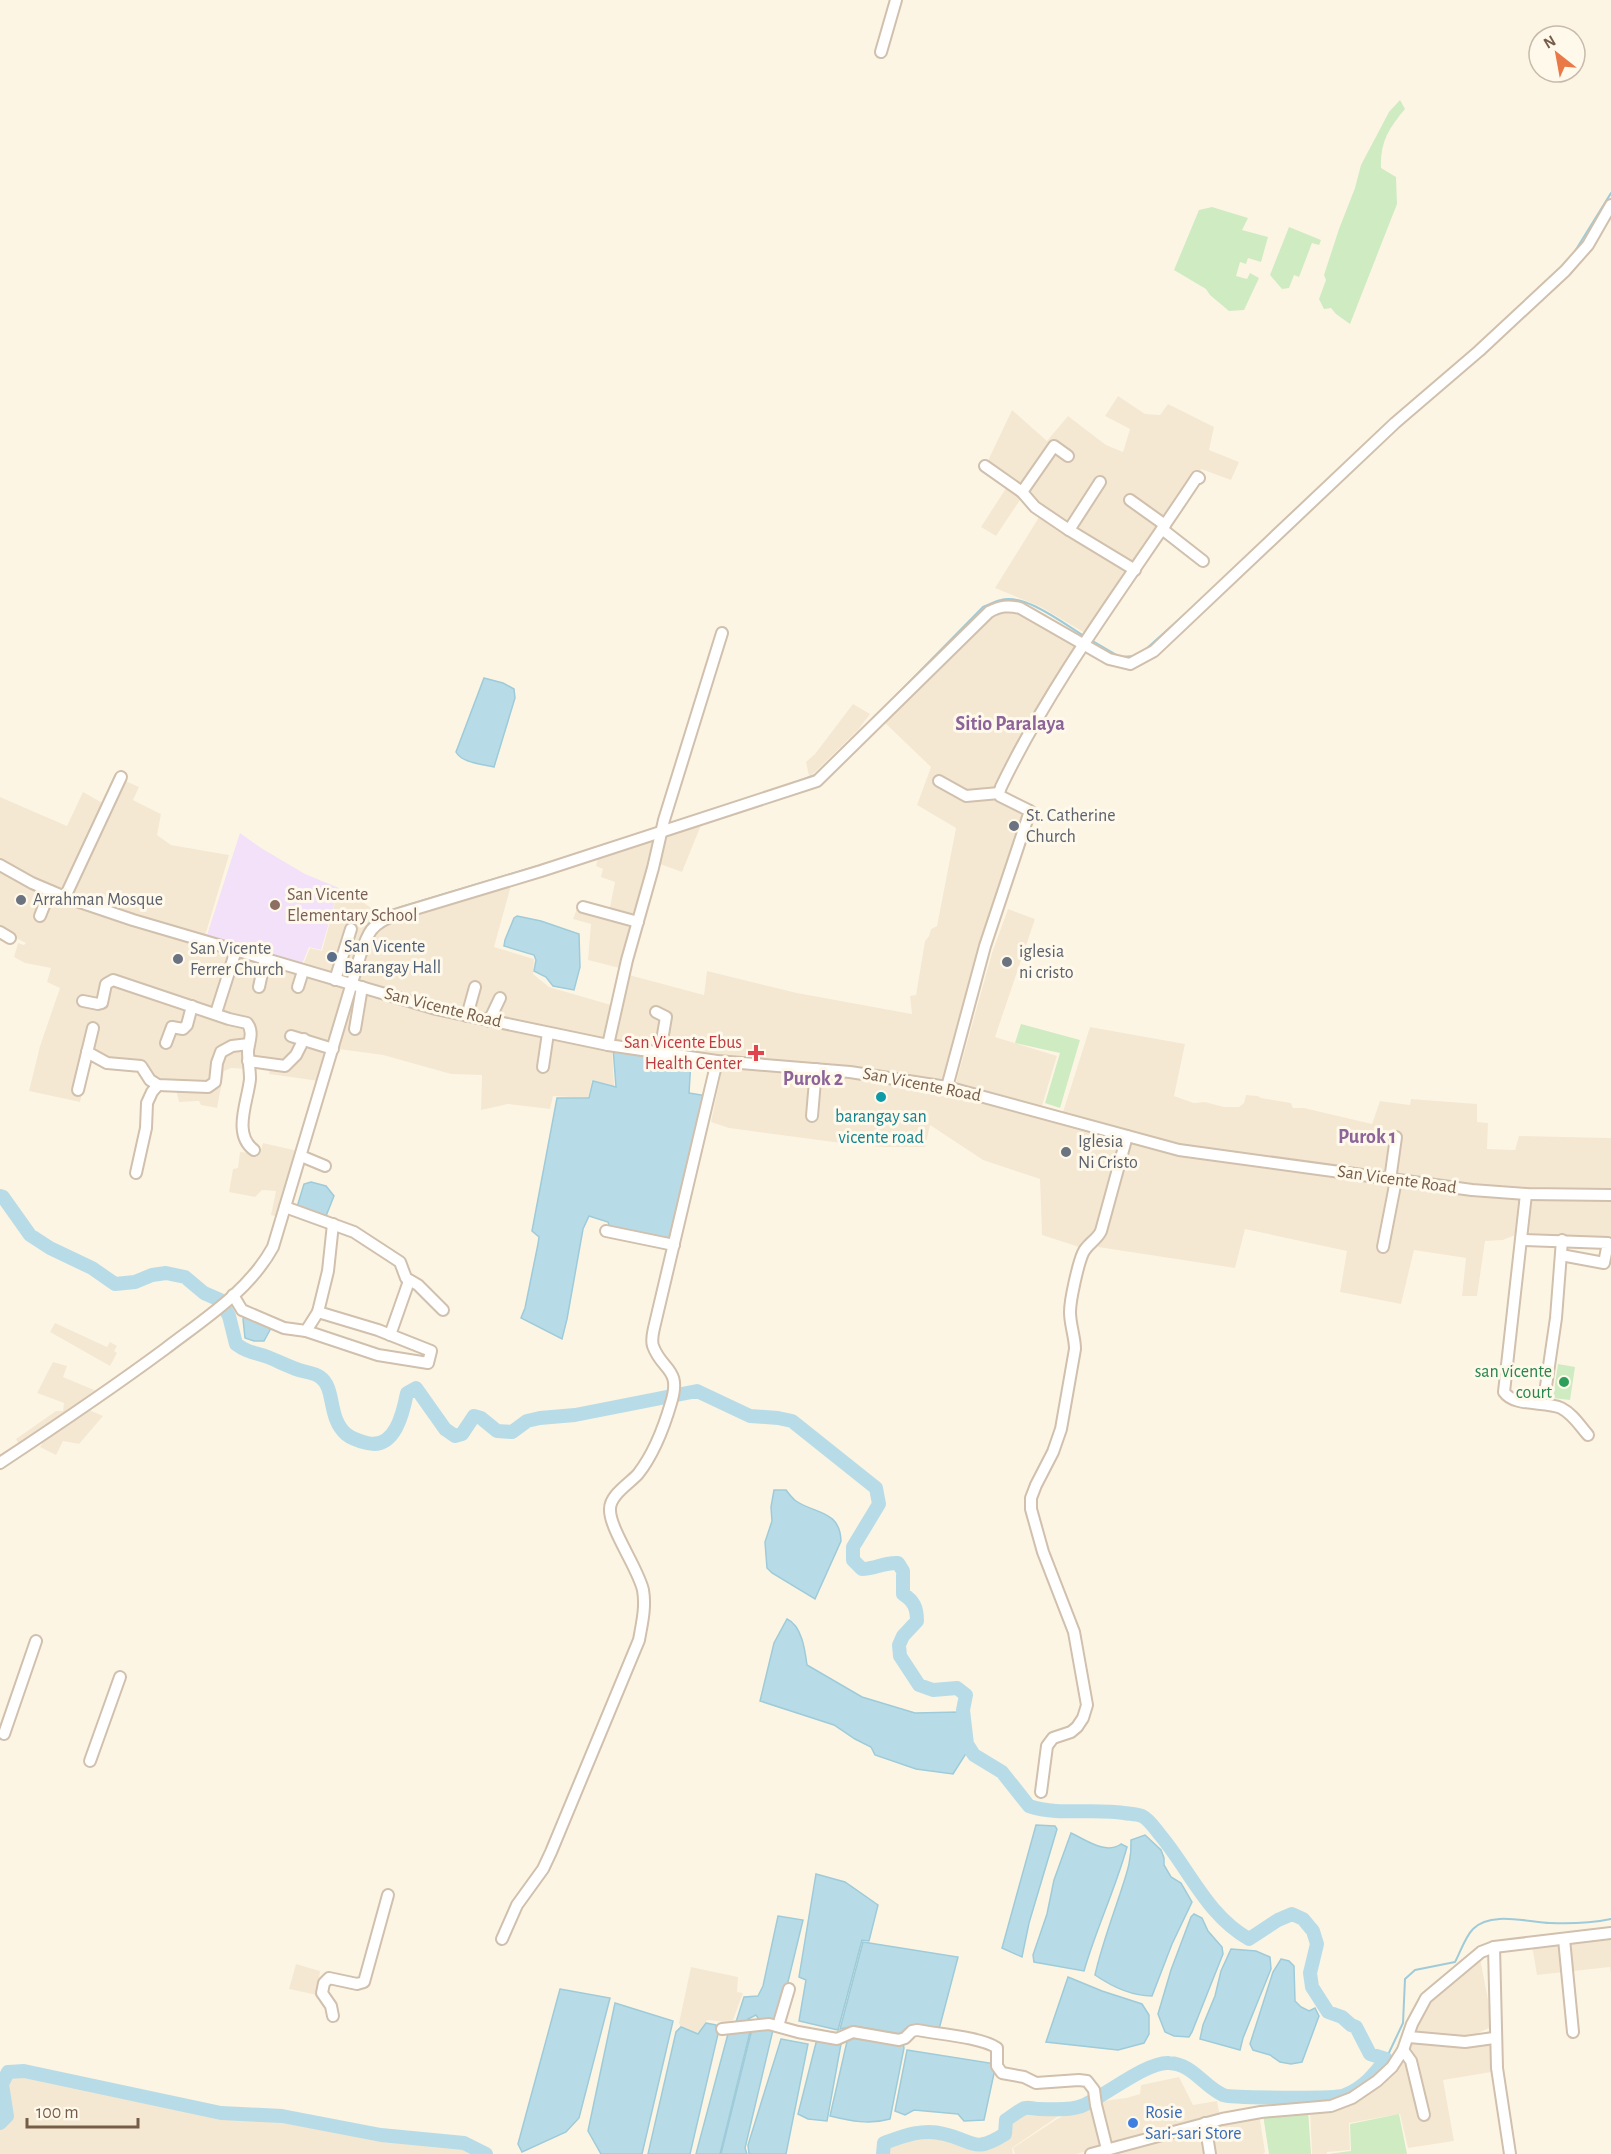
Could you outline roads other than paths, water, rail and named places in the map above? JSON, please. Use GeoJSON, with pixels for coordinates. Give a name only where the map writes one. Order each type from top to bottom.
{"type":"FeatureCollection","features":[{"type":"Feature","properties":{"kind":"street"},"geometry":{"type":"LineString","coordinates":[[881,52],[896,0]]}},
{"type":"Feature","properties":{"kind":"street"},"geometry":{"type":"LineString","coordinates":[[355,1029],[358,986],[367,936],[373,927],[387,918],[817,782],[989,612],[1000,607],[1020,608],[1109,659],[1130,664],[1154,651],[1395,423],[1479,351],[1565,271],[1588,245],[1611,205]]}},
{"type":"Feature","properties":{"kind":"street"},"geometry":{"type":"LineString","coordinates":[[1022,492],[1054,446],[1068,456]]}},
{"type":"Feature","properties":{"kind":"street"},"geometry":{"type":"LineString","coordinates":[[985,466],[1022,492],[1035,507],[1135,570]]}},
{"type":"Feature","properties":{"kind":"street"},"geometry":{"type":"LineString","coordinates":[[999,793],[1037,718],[1197,477],[1199,478]]}},
{"type":"Feature","properties":{"kind":"street"},"geometry":{"type":"LineString","coordinates":[[1069,530],[1100,482]]}},
{"type":"Feature","properties":{"kind":"street"},"geometry":{"type":"LineString","coordinates":[[1130,500],[1203,561]]}},
{"type":"Feature","properties":{"kind":"street"},"geometry":{"type":"LineString","coordinates":[[608,1045],[664,820],[722,633]]}},
{"type":"Feature","properties":{"kind":"street"},"geometry":{"type":"LineString","coordinates":[[65,897],[121,777]]}},
{"type":"Feature","properties":{"kind":"street"},"geometry":{"type":"LineString","coordinates":[[939,781],[966,796],[999,793]]}},
{"type":"Feature","properties":{"kind":"street"},"geometry":{"type":"LineString","coordinates":[[947,1087],[985,946],[1030,811],[1000,796],[999,793]]}},
{"type":"Feature","properties":{"kind":"street","name":"San Vicente Road"},"geometry":{"type":"LineString","coordinates":[[0,865],[65,897],[303,971],[489,1021],[608,1045],[717,1061],[850,1072],[947,1087],[1179,1150],[1472,1190],[1526,1194],[1611,1195]]}},
{"type":"Feature","properties":{"kind":"street"},"geometry":{"type":"LineString","coordinates":[[40,916],[50,891]]}},
{"type":"Feature","properties":{"kind":"street"},"geometry":{"type":"LineString","coordinates":[[583,907],[638,922]]}},
{"type":"Feature","properties":{"kind":"street"},"geometry":{"type":"LineString","coordinates":[[335,980],[351,929]]}},
{"type":"Feature","properties":{"kind":"street"},"geometry":{"type":"LineString","coordinates":[[216,1013],[236,950]]}},
{"type":"Feature","properties":{"kind":"street"},"geometry":{"type":"LineString","coordinates":[[259,987],[265,959]]}},
{"type":"Feature","properties":{"kind":"street"},"geometry":{"type":"LineString","coordinates":[[298,987],[303,971]]}},
{"type":"Feature","properties":{"kind":"street"},"geometry":{"type":"LineString","coordinates":[[83,1001],[102,1003],[107,983],[112,980],[229,1019],[248,1023],[251,1030],[248,1061],[250,1078],[242,1119],[246,1142],[254,1150]]}},
{"type":"Feature","properties":{"kind":"street"},"geometry":{"type":"LineString","coordinates":[[0,1463],[108,1391],[226,1302],[251,1280],[264,1263],[273,1246],[333,1049],[358,986]]}},
{"type":"Feature","properties":{"kind":"street"},"geometry":{"type":"LineString","coordinates":[[467,1016],[475,987]]}},
{"type":"Feature","properties":{"kind":"street"},"geometry":{"type":"LineString","coordinates":[[489,1021],[500,999]]}},
{"type":"Feature","properties":{"kind":"street"},"geometry":{"type":"LineString","coordinates":[[166,1043],[171,1027],[183,1029],[186,1027],[192,1005]]}},
{"type":"Feature","properties":{"kind":"street"},"geometry":{"type":"LineString","coordinates":[[656,1012],[666,1017],[660,1052]]}},
{"type":"Feature","properties":{"kind":"street"},"geometry":{"type":"LineString","coordinates":[[78,1090],[93,1028]]}},
{"type":"Feature","properties":{"kind":"street"},"geometry":{"type":"LineString","coordinates":[[543,1067],[548,1033]]}},
{"type":"Feature","properties":{"kind":"street"},"geometry":{"type":"LineString","coordinates":[[291,1036],[333,1049]]}},
{"type":"Feature","properties":{"kind":"street"},"geometry":{"type":"LineString","coordinates":[[248,1061],[285,1066],[296,1056],[304,1040]]}},
{"type":"Feature","properties":{"kind":"street"},"geometry":{"type":"LineString","coordinates":[[87,1052],[107,1064],[141,1066],[150,1080],[158,1085],[210,1087],[216,1080],[217,1063],[221,1052],[232,1046],[249,1044]]}},
{"type":"Feature","properties":{"kind":"street"},"geometry":{"type":"LineString","coordinates":[[502,1939],[517,1905],[543,1869],[551,1852],[639,1640],[645,1606],[643,1588],[613,1524],[609,1509],[616,1495],[637,1475],[649,1459],[671,1404],[674,1378],[671,1370],[656,1353],[652,1341],[717,1061]]}},
{"type":"Feature","properties":{"kind":"street"},"geometry":{"type":"LineString","coordinates":[[812,1116],[816,1069]]}},
{"type":"Feature","properties":{"kind":"street"},"geometry":{"type":"LineString","coordinates":[[135,1173],[146,1132],[147,1103],[158,1085]]}},
{"type":"Feature","properties":{"kind":"street"},"geometry":{"type":"LineString","coordinates":[[1041,1792],[1047,1746],[1053,1738],[1071,1732],[1077,1727],[1087,1705],[1074,1632],[1043,1552],[1031,1509],[1031,1498],[1061,1430],[1075,1350],[1070,1311],[1080,1259],[1085,1249],[1101,1231],[1127,1136]]}},
{"type":"Feature","properties":{"kind":"street"},"geometry":{"type":"LineString","coordinates":[[1383,1247],[1393,1180],[1396,1137]]}},
{"type":"Feature","properties":{"kind":"street"},"geometry":{"type":"LineString","coordinates":[[301,1156],[325,1166]]}},
{"type":"Feature","properties":{"kind":"street"},"geometry":{"type":"LineString","coordinates":[[1526,1194],[1504,1392],[1506,1396],[1514,1400],[1563,1409],[1588,1435]]}},
{"type":"Feature","properties":{"kind":"street"},"geometry":{"type":"LineString","coordinates":[[285,1207],[354,1232],[400,1262],[409,1281],[418,1285],[444,1310]]}},
{"type":"Feature","properties":{"kind":"street"},"geometry":{"type":"LineString","coordinates":[[306,1331],[318,1312],[327,1270],[333,1224]]}},
{"type":"Feature","properties":{"kind":"street"},"geometry":{"type":"LineString","coordinates":[[606,1231],[674,1245]]}},
{"type":"Feature","properties":{"kind":"street"},"geometry":{"type":"LineString","coordinates":[[1521,1240],[1608,1243],[1604,1263],[1561,1255]]}},
{"type":"Feature","properties":{"kind":"street"},"geometry":{"type":"LineString","coordinates":[[1545,1393],[1556,1318],[1563,1240]]}},
{"type":"Feature","properties":{"kind":"street"},"geometry":{"type":"LineString","coordinates":[[390,1335],[409,1281]]}},
{"type":"Feature","properties":{"kind":"street"},"geometry":{"type":"LineString","coordinates":[[226,1302],[284,1328],[306,1331],[378,1355],[428,1364],[431,1351],[318,1312]]}},
{"type":"Feature","properties":{"kind":"street"},"geometry":{"type":"LineString","coordinates":[[4,1734],[36,1641]]}},
{"type":"Feature","properties":{"kind":"street"},"geometry":{"type":"LineString","coordinates":[[90,1761],[120,1677]]}},
{"type":"Feature","properties":{"kind":"street"},"geometry":{"type":"LineString","coordinates":[[333,2016],[331,2006],[322,1993],[324,1983],[329,1978],[357,1984],[364,1982],[388,1895]]}},
{"type":"Feature","properties":{"kind":"street"},"geometry":{"type":"LineString","coordinates":[[1091,2154],[1205,2123],[1261,2112],[1331,2106],[1352,2098],[1377,2081],[1392,2067],[1403,2050],[1412,2024],[1426,1998],[1481,1952],[1494,1947],[1611,1933]]}},
{"type":"Feature","properties":{"kind":"street"},"geometry":{"type":"LineString","coordinates":[[1564,1939],[1573,2032]]}},
{"type":"Feature","properties":{"kind":"street"},"geometry":{"type":"LineString","coordinates":[[1494,1947],[1494,2038],[1510,2154]]}},
{"type":"Feature","properties":{"kind":"street"},"geometry":{"type":"LineString","coordinates":[[778,2026],[789,1989]]}},
{"type":"Feature","properties":{"kind":"street"},"geometry":{"type":"LineString","coordinates":[[722,2029],[755,2024],[778,2026],[837,2039],[853,2032],[899,2040],[914,2030],[995,2046],[998,2050],[997,2066],[1002,2073],[1024,2077],[1036,2083],[1058,2080],[1087,2081],[1094,2090],[1107,2149]]}},
{"type":"Feature","properties":{"kind":"street"},"geometry":{"type":"LineString","coordinates":[[1409,2037],[1465,2042],[1494,2038]]}},
{"type":"Feature","properties":{"kind":"street"},"geometry":{"type":"LineString","coordinates":[[1403,2050],[1411,2061],[1424,2115]]}},
{"type":"Feature","properties":{"kind":"street"},"geometry":{"type":"LineString","coordinates":[[1205,2123],[1210,2154]]}},
{"type":"Feature","properties":{"kind":"water"},"geometry":{"type":"Polygon","coordinates":[[[484,678],[503,683],[514,689],[515,698],[494,767],[467,761],[456,752],[484,678]]]}},
{"type":"Feature","properties":{"kind":"water"},"geometry":{"type":"Polygon","coordinates":[[[517,916],[541,921],[579,934],[580,967],[574,990],[553,986],[546,977],[534,971],[536,960],[534,955],[504,946],[514,918],[517,916]]]}},
{"type":"Feature","properties":{"kind":"water"},"geometry":{"type":"Polygon","coordinates":[[[613,1047],[691,1060],[689,1093],[708,1096],[673,1242],[610,1228],[608,1222],[589,1216],[583,1229],[562,1339],[521,1318],[539,1237],[532,1231],[557,1098],[589,1098],[593,1081],[616,1087],[613,1047]]]}},
{"type":"Feature","properties":{"kind":"water"},"geometry":{"type":"Polygon","coordinates":[[[311,1182],[326,1186],[334,1196],[326,1216],[297,1207],[304,1184],[311,1182]]]}},
{"type":"Feature","properties":{"kind":"water"},"geometry":{"type":"Polygon","coordinates":[[[246,1315],[269,1325],[270,1330],[264,1341],[245,1338],[243,1319],[246,1315]]]}},
{"type":"Feature","properties":{"kind":"water"},"geometry":{"type":"Polygon","coordinates":[[[774,1490],[786,1490],[796,1501],[825,1514],[836,1523],[840,1531],[841,1541],[815,1599],[767,1568],[765,1542],[772,1521],[771,1507],[774,1490]]]}},
{"type":"Feature","properties":{"kind":"water"},"geometry":{"type":"Polygon","coordinates":[[[787,1619],[792,1622],[799,1633],[807,1665],[862,1697],[915,1713],[960,1712],[962,1739],[967,1752],[953,1774],[916,1769],[875,1755],[871,1747],[834,1725],[760,1701],[774,1643],[787,1619]]]}},
{"type":"Feature","properties":{"kind":"water"},"geometry":{"type":"Polygon","coordinates":[[[1036,1825],[1055,1826],[1057,1829],[1029,1923],[1022,1957],[1002,1948],[1036,1825]]]}},
{"type":"Feature","properties":{"kind":"water"},"geometry":{"type":"Polygon","coordinates":[[[1071,1833],[1103,1847],[1115,1847],[1121,1844],[1127,1847],[1084,1971],[1034,1962],[1033,1955],[1047,1914],[1054,1880],[1071,1833]]]}},
{"type":"Feature","properties":{"kind":"water"},"geometry":{"type":"Polygon","coordinates":[[[1145,1835],[1161,1850],[1164,1865],[1171,1877],[1181,1883],[1192,1902],[1172,1944],[1152,1996],[1122,1990],[1095,1975],[1128,1868],[1131,1840],[1145,1835]]]}},
{"type":"Feature","properties":{"kind":"water"},"geometry":{"type":"Polygon","coordinates":[[[816,1874],[845,1882],[878,1905],[869,1941],[862,1940],[838,2030],[799,2021],[806,1980],[799,1977],[816,1874]]]}},
{"type":"Feature","properties":{"kind":"water"},"geometry":{"type":"Polygon","coordinates":[[[1194,1914],[1202,1918],[1208,1931],[1222,1947],[1223,1954],[1192,2032],[1189,2037],[1174,2036],[1165,2032],[1158,2014],[1171,1970],[1194,1914]]]}},
{"type":"Feature","properties":{"kind":"water"},"geometry":{"type":"Polygon","coordinates":[[[778,1916],[803,1920],[777,2019],[760,2021],[756,2015],[748,2019],[749,2022],[736,2022],[744,1997],[758,1996],[763,1986],[778,1916]]]}},
{"type":"Feature","properties":{"kind":"water"},"geometry":{"type":"Polygon","coordinates":[[[863,1942],[958,1957],[938,2033],[910,2026],[905,2035],[854,2026],[840,2029],[863,1942]]]}},
{"type":"Feature","properties":{"kind":"water"},"geometry":{"type":"Polygon","coordinates":[[[1231,1949],[1256,1951],[1270,1957],[1271,1969],[1240,2050],[1200,2039],[1221,1971],[1231,1949]]]}},
{"type":"Feature","properties":{"kind":"water"},"geometry":{"type":"Polygon","coordinates":[[[1281,1959],[1289,1961],[1294,1966],[1295,2001],[1309,2011],[1315,2008],[1319,2016],[1302,2062],[1291,2064],[1280,2062],[1270,2055],[1253,2050],[1250,2044],[1273,1972],[1281,1959]]]}},
{"type":"Feature","properties":{"kind":"water"},"geometry":{"type":"Polygon","coordinates":[[[1068,1977],[1142,2004],[1149,2015],[1149,2034],[1144,2043],[1118,2050],[1046,2042],[1068,1977]]]}},
{"type":"Feature","properties":{"kind":"water"},"geometry":{"type":"Polygon","coordinates":[[[560,1989],[610,1998],[579,2118],[566,2132],[522,2152],[518,2144],[560,1989]]]}},
{"type":"Feature","properties":{"kind":"water"},"geometry":{"type":"Polygon","coordinates":[[[615,2003],[673,2021],[642,2154],[601,2154],[588,2131],[615,2003]]]}},
{"type":"Feature","properties":{"kind":"water"},"geometry":{"type":"Polygon","coordinates":[[[706,2023],[716,2025],[718,2034],[690,2154],[648,2154],[676,2032],[681,2027],[698,2034],[706,2023]]]}},
{"type":"Feature","properties":{"kind":"water"},"geometry":{"type":"Polygon","coordinates":[[[752,2029],[773,2030],[745,2148],[747,2154],[721,2154],[752,2029]]]}},
{"type":"Feature","properties":{"kind":"water"},"geometry":{"type":"Polygon","coordinates":[[[729,2030],[750,2032],[720,2154],[696,2154],[729,2030]]]}},
{"type":"Feature","properties":{"kind":"water"},"geometry":{"type":"Polygon","coordinates":[[[856,2035],[903,2044],[890,2119],[867,2122],[830,2116],[848,2037],[856,2035]]]}},
{"type":"Feature","properties":{"kind":"water"},"geometry":{"type":"Polygon","coordinates":[[[781,2039],[808,2044],[786,2154],[749,2154],[748,2145],[781,2039]]]}},
{"type":"Feature","properties":{"kind":"water"},"geometry":{"type":"Polygon","coordinates":[[[817,2039],[841,2044],[827,2121],[808,2119],[798,2114],[817,2039]]]}},
{"type":"Feature","properties":{"kind":"water"},"geometry":{"type":"Polygon","coordinates":[[[907,2050],[996,2064],[984,2120],[964,2121],[958,2114],[914,2110],[905,2115],[895,2111],[907,2050]]]}},
{"type":"Feature","properties":{"kind":"waterway"},"geometry":{"type":"LineString","coordinates":[[1572,256],[1611,193]]}},
{"type":"Feature","properties":{"kind":"waterway"},"geometry":{"type":"LineString","coordinates":[[868,724],[983,607],[994,602],[1011,599],[1033,605],[1084,636]]}},
{"type":"Feature","properties":{"kind":"waterway"},"geometry":{"type":"LineString","coordinates":[[1145,650],[1196,604]]}},
{"type":"Feature","properties":{"kind":"waterway"},"geometry":{"type":"LineString","coordinates":[[1091,640],[1120,657],[1135,656]]}},
{"type":"Feature","properties":{"kind":"waterway"},"geometry":{"type":"LineString","coordinates":[[783,787],[815,775],[823,768]]}},
{"type":"Feature","properties":{"kind":"waterway"},"geometry":{"type":"LineString","coordinates":[[365,930],[371,921],[380,915],[401,907],[551,862]]}},
{"type":"Feature","properties":{"kind":"waterway"},"geometry":{"type":"LineString","coordinates":[[0,1196],[30,1235],[50,1248],[92,1268],[115,1284],[135,1282],[152,1275],[166,1273],[185,1277],[204,1293],[220,1300],[229,1316],[236,1344],[320,1377],[328,1388],[340,1427],[353,1439],[367,1443],[377,1444],[391,1436],[400,1419],[407,1393],[416,1388],[445,1429],[455,1436],[462,1434],[474,1416],[481,1418],[497,1431],[512,1432],[527,1421],[540,1418],[575,1415],[697,1391],[750,1416],[792,1421],[876,1488],[879,1504],[853,1547],[853,1560],[862,1569],[898,1563],[903,1571],[903,1594],[914,1605],[917,1621],[903,1636],[899,1645],[900,1656],[919,1685],[933,1690],[957,1688],[966,1695],[963,1710],[967,1744],[974,1755],[1002,1772],[1029,1806],[1052,1811],[1112,1812],[1145,1818],[1171,1849],[1210,1905],[1234,1929],[1249,1939],[1278,1920],[1292,1914],[1303,1919],[1313,1931],[1317,1944],[1310,1973],[1312,1987],[1328,2012],[1342,2017],[1356,2027],[1370,2054],[1386,2059],[1368,2080],[1345,2095],[1305,2098],[1223,2095],[1185,2067],[1169,2063],[1160,2064],[1150,2067],[1079,2107],[1023,2109],[1006,2120],[1005,2134],[980,2145],[936,2132],[921,2132],[884,2143],[883,2154]]}},
{"type":"Feature","properties":{"kind":"waterway"},"geometry":{"type":"LineString","coordinates":[[197,1319],[213,1306]]}},
{"type":"Feature","properties":{"kind":"waterway"},"geometry":{"type":"LineString","coordinates":[[1386,2059],[1403,2023],[1405,1979],[1415,1970],[1455,1962],[1468,1936],[1480,1924],[1499,1919],[1550,1923],[1611,1919]]}},
{"type":"Feature","properties":{"kind":"waterway"},"geometry":{"type":"LineString","coordinates":[[0,2123],[7,2116],[2,2084],[8,2072],[24,2071],[221,2113],[282,2116],[381,2135],[464,2143],[486,2154]]}},
{"type":"Feature","properties":{"kind":"waterway"},"geometry":{"type":"LineString","coordinates":[[0,2097],[4,2096]]}},
{"type":"Feature","properties":{"kind":"place","name":"St. Catherine Church"},"geometry":{"type":"Point","coordinates":[1014,826]}},
{"type":"Feature","properties":{"kind":"place","name":"Arrahman Mosque"},"geometry":{"type":"Point","coordinates":[21,900]}},
{"type":"Feature","properties":{"kind":"place","name":"San Vicente Elementary School"},"geometry":{"type":"Point","coordinates":[275,905]}},
{"type":"Feature","properties":{"kind":"place","name":"San Vicente Barangay Hall"},"geometry":{"type":"Point","coordinates":[332,957]}},
{"type":"Feature","properties":{"kind":"place","name":"San Vicente Ferrer Church"},"geometry":{"type":"Point","coordinates":[178,959]}},
{"type":"Feature","properties":{"kind":"place","name":"iglesia ni cristo"},"geometry":{"type":"Point","coordinates":[1007,962]}},
{"type":"Feature","properties":{"kind":"place","name":"San Vicente Ebus Health Center"},"geometry":{"type":"Point","coordinates":[756,1053]}},
{"type":"Feature","properties":{"kind":"place","name":"barangay san vicente road"},"geometry":{"type":"Point","coordinates":[881,1097]}},
{"type":"Feature","properties":{"kind":"place","name":"Iglesia Ni Cristo"},"geometry":{"type":"Point","coordinates":[1066,1152]}},
{"type":"Feature","properties":{"kind":"place","name":"san vicente court"},"geometry":{"type":"Point","coordinates":[1564,1382]}},
{"type":"Feature","properties":{"kind":"place","name":"Rosie Sari-sari Store"},"geometry":{"type":"Point","coordinates":[1133,2123]}},
{"type":"Feature","properties":{"kind":"district","name":"Sitio Paralaya"},"geometry":{"type":"Point","coordinates":[1010,724]}},
{"type":"Feature","properties":{"kind":"district","name":"Purok 2"},"geometry":{"type":"Point","coordinates":[813,1079]}},
{"type":"Feature","properties":{"kind":"district","name":"Purok 1"},"geometry":{"type":"Point","coordinates":[1367,1137]}}]}
